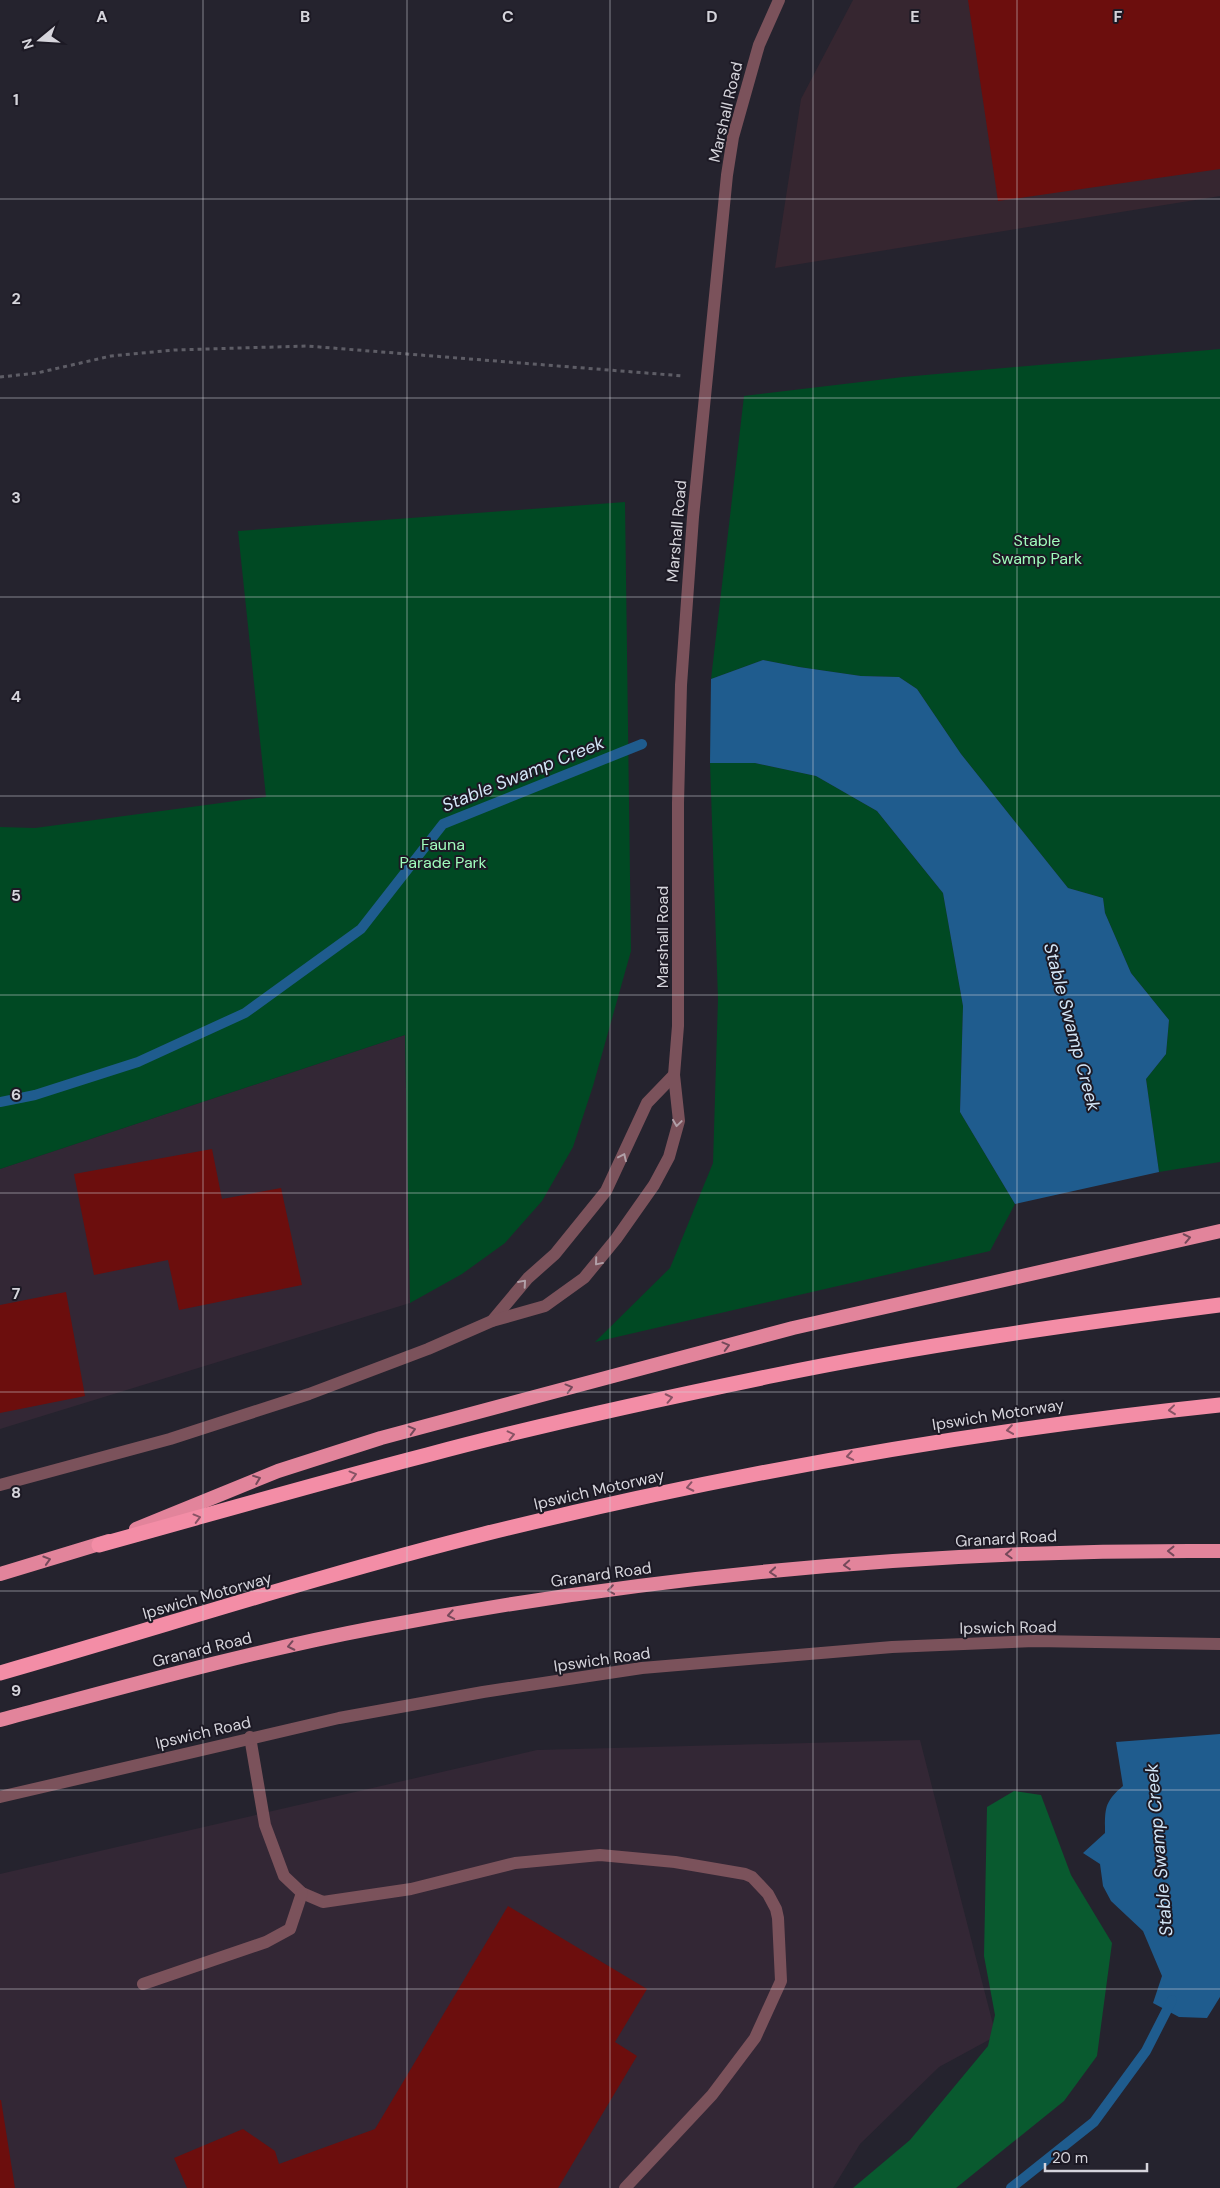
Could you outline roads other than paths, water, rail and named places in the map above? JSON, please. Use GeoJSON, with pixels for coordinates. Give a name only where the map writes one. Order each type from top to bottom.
{"type":"FeatureCollection","features":[{"type":"Feature","properties":{"kind":"highway"},"geometry":{"type":"LineString","coordinates":[[99,1545],[278,1471],[381,1438],[793,1328],[1220,1231]]}},
{"type":"Feature","properties":{"kind":"highway"},"geometry":{"type":"LineString","coordinates":[[0,1574],[429,1454],[601,1413],[776,1375],[880,1355],[1121,1317],[1220,1304]]}},
{"type":"Feature","properties":{"kind":"highway","name":"Ipswich Motorway"},"geometry":{"type":"LineString","coordinates":[[0,1673],[366,1566],[482,1535],[681,1488],[962,1437],[1086,1419],[1220,1404]]}},
{"type":"Feature","properties":{"kind":"highway","name":"Granard Road"},"geometry":{"type":"LineString","coordinates":[[0,1720],[163,1676],[345,1634],[604,1591],[686,1580],[821,1567],[1014,1554],[1220,1552]]}},
{"type":"Feature","properties":{"kind":"street","name":"Marshall Road"},"geometry":{"type":"LineString","coordinates":[[492,1321],[545,1306],[584,1278],[616,1239],[654,1185],[669,1157],[679,1121],[674,1075],[678,1026],[678,803],[681,685],[693,517],[727,175],[733,137],[758,45],[779,0]]}},
{"type":"Feature","properties":{"kind":"street"},"geometry":{"type":"LineString","coordinates":[[0,1484],[170,1439],[309,1394],[428,1349],[492,1321],[528,1278],[555,1254],[606,1191],[647,1103],[674,1075]]}},
{"type":"Feature","properties":{"kind":"street","name":"Ipswich Road"},"geometry":{"type":"LineString","coordinates":[[0,1797],[250,1737],[339,1718],[483,1692],[642,1668],[892,1647],[1034,1641],[1220,1644]]}},
{"type":"Feature","properties":{"kind":"street"},"geometry":{"type":"LineString","coordinates":[[250,1737],[265,1825],[284,1876],[302,1893],[323,1902],[411,1889],[515,1863],[600,1855],[675,1862],[745,1874],[758,1883],[768,1894],[778,1918],[781,1982],[756,2038],[712,2095],[625,2188]]}},
{"type":"Feature","properties":{"kind":"street"},"geometry":{"type":"LineString","coordinates":[[143,1984],[266,1942],[290,1929],[302,1893]]}},
{"type":"Feature","properties":{"kind":"water"},"geometry":{"type":"Polygon","coordinates":[[[763,660],[861,676],[899,677],[917,689],[961,754],[1068,888],[1103,898],[1105,913],[1131,973],[1169,1020],[1166,1054],[1146,1079],[1159,1172],[1015,1204],[960,1112],[963,1006],[943,893],[877,811],[816,776],[755,763],[710,763],[711,679],[763,660]]]}},
{"type":"Feature","properties":{"kind":"water"},"geometry":{"type":"Polygon","coordinates":[[[1220,1734],[1220,1997],[1207,2018],[1179,2017],[1153,2003],[1162,1976],[1143,1931],[1111,1901],[1103,1886],[1100,1864],[1083,1853],[1105,1833],[1107,1806],[1112,1797],[1123,1786],[1116,1742],[1220,1734]]]}},
{"type":"Feature","properties":{"kind":"waterway","name":"Stable Swamp Creek"},"geometry":{"type":"LineString","coordinates":[[0,1102],[35,1095],[138,1062],[245,1013],[361,929],[443,824],[642,744]]}},
{"type":"Feature","properties":{"kind":"waterway","name":"Stable Swamp Creek"},"geometry":{"type":"LineString","coordinates":[[1011,2188],[1094,2122],[1146,2051],[1172,2000]]}},
{"type":"Feature","properties":{"kind":"park label","name":"Stable Swamp Park"},"geometry":{"type":"Point","coordinates":[1037,549]}},
{"type":"Feature","properties":{"kind":"park label","name":"Fauna Parade Park"},"geometry":{"type":"Point","coordinates":[443,853]}}]}
